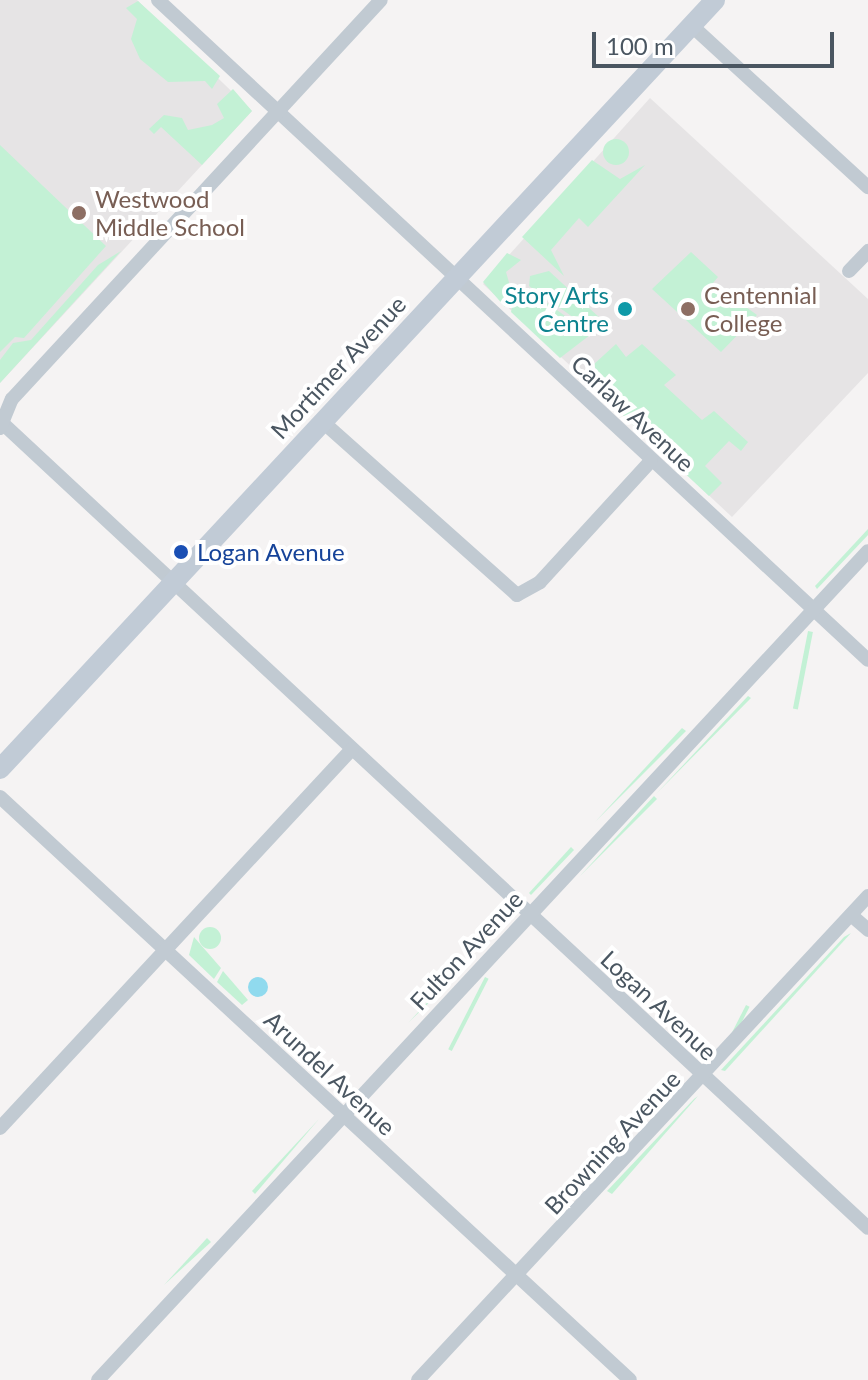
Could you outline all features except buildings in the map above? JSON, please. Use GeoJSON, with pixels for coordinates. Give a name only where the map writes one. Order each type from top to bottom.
{"type":"FeatureCollection","features":[{"type":"Feature","properties":{"kind":"street","name":"Carlaw Avenue"},"geometry":{"type":"LineString","coordinates":[[158,0],[868,660]]}},
{"type":"Feature","properties":{"kind":"street"},"geometry":{"type":"LineString","coordinates":[[1,424],[12,399],[381,0]]}},
{"type":"Feature","properties":{"kind":"street","name":"Mortimer Avenue"},"geometry":{"type":"LineString","coordinates":[[0,769],[715,0]]}},
{"type":"Feature","properties":{"kind":"street"},"geometry":{"type":"LineString","coordinates":[[691,25],[868,187]]}},
{"type":"Feature","properties":{"kind":"street"},"geometry":{"type":"LineString","coordinates":[[849,271],[868,251]]}},
{"type":"Feature","properties":{"kind":"street"},"geometry":{"type":"LineString","coordinates":[[323,422],[517,595],[540,582],[651,461]]}},
{"type":"Feature","properties":{"kind":"street","name":"Logan Avenue"},"geometry":{"type":"LineString","coordinates":[[1,424],[868,1228]]}},
{"type":"Feature","properties":{"kind":"street","name":"Fulton Avenue"},"geometry":{"type":"LineString","coordinates":[[98,1380],[868,551]]}},
{"type":"Feature","properties":{"kind":"street"},"geometry":{"type":"LineString","coordinates":[[0,1128],[352,749]]}},
{"type":"Feature","properties":{"kind":"street","name":"Arundel Avenue"},"geometry":{"type":"LineString","coordinates":[[0,797],[630,1380]]}},
{"type":"Feature","properties":{"kind":"street","name":"Browning Avenue"},"geometry":{"type":"LineString","coordinates":[[418,1380],[868,896]]}},
{"type":"Feature","properties":{"kind":"street"},"geometry":{"type":"LineString","coordinates":[[851,915],[868,930]]}},
{"type":"Feature","properties":{"kind":"shaded area","name":"Westwood Middle School"},"geometry":{"type":"Polygon","coordinates":[[[0,0],[137,0],[252,111],[0,383],[0,0]]]}},
{"type":"Feature","properties":{"kind":"shaded area","name":"Centennial College"},"geometry":{"type":"Polygon","coordinates":[[[650,98],[868,299],[868,373],[732,517],[483,284],[650,98]]]}},
{"type":"Feature","properties":{"kind":"green space"},"geometry":{"type":"Polygon","coordinates":[[[138,1],[220,76],[212,89],[205,81],[168,82],[140,59],[131,39],[137,19],[126,8],[138,1]]]}},
{"type":"Feature","properties":{"kind":"green space"},"geometry":{"type":"Polygon","coordinates":[[[233,89],[252,111],[202,165],[161,127],[154,134],[149,129],[164,115],[182,118],[188,130],[212,125],[224,118],[217,104],[233,89]]]}},
{"type":"Feature","properties":{"kind":"green space"},"geometry":{"type":"Polygon","coordinates":[[[616,139],[625,143],[629,152],[625,161],[616,165],[607,161],[603,152],[607,143],[616,139]]]}},
{"type":"Feature","properties":{"kind":"green space"},"geometry":{"type":"Polygon","coordinates":[[[0,145],[106,246],[24,338],[15,337],[0,352],[0,145]]]}},
{"type":"Feature","properties":{"kind":"green space"},"geometry":{"type":"Polygon","coordinates":[[[592,160],[620,179],[645,165],[588,227],[579,218],[551,250],[564,276],[522,237],[592,160]]]}},
{"type":"Feature","properties":{"kind":"green space"},"geometry":{"type":"Polygon","coordinates":[[[121,251],[0,383],[0,360],[13,343],[31,340],[98,265],[121,251]]]}},
{"type":"Feature","properties":{"kind":"green space"},"geometry":{"type":"Polygon","coordinates":[[[691,252],[718,277],[713,283],[757,315],[721,352],[652,289],[691,252]]]}},
{"type":"Feature","properties":{"kind":"green space"},"geometry":{"type":"Polygon","coordinates":[[[507,253],[521,260],[506,272],[512,293],[505,307],[483,282],[507,253]]]}},
{"type":"Feature","properties":{"kind":"green space"},"geometry":{"type":"Polygon","coordinates":[[[549,271],[601,319],[597,326],[591,330],[529,286],[530,276],[549,271]]]}},
{"type":"Feature","properties":{"kind":"green space"},"geometry":{"type":"Polygon","coordinates":[[[526,288],[590,335],[560,358],[511,312],[516,292],[526,288]]]}},
{"type":"Feature","properties":{"kind":"green space"},"geometry":{"type":"Polygon","coordinates":[[[616,344],[626,357],[642,344],[676,375],[664,385],[702,420],[714,411],[748,442],[741,451],[729,441],[705,466],[722,483],[709,496],[581,376],[616,344]]]}},
{"type":"Feature","properties":{"kind":"green space"},"geometry":{"type":"Polygon","coordinates":[[[868,529],[868,535],[817,589],[815,586],[868,529]]]}},
{"type":"Feature","properties":{"kind":"green space"},"geometry":{"type":"Polygon","coordinates":[[[808,631],[813,632],[798,710],[793,709],[808,631]]]}},
{"type":"Feature","properties":{"kind":"green space"},"geometry":{"type":"Polygon","coordinates":[[[748,696],[751,698],[656,794],[748,696]]]}},
{"type":"Feature","properties":{"kind":"green space"},"geometry":{"type":"Polygon","coordinates":[[[682,728],[686,731],[595,822],[682,728]]]}},
{"type":"Feature","properties":{"kind":"green space"},"geometry":{"type":"Polygon","coordinates":[[[654,796],[657,799],[579,877],[654,796]]]}},
{"type":"Feature","properties":{"kind":"green space"},"geometry":{"type":"Polygon","coordinates":[[[571,847],[574,850],[531,895],[529,893],[571,847]]]}},
{"type":"Feature","properties":{"kind":"green space"},"geometry":{"type":"Polygon","coordinates":[[[210,927],[218,930],[221,938],[218,946],[210,949],[202,946],[199,938],[202,930],[210,927]]]}},
{"type":"Feature","properties":{"kind":"green space"},"geometry":{"type":"Polygon","coordinates":[[[851,933],[725,1071],[721,1070],[844,937],[851,933]]]}},
{"type":"Feature","properties":{"kind":"green space"},"geometry":{"type":"Polygon","coordinates":[[[194,937],[221,968],[214,979],[189,955],[194,937]]]}},
{"type":"Feature","properties":{"kind":"green space"},"geometry":{"type":"Polygon","coordinates":[[[467,960],[471,962],[408,1023],[467,960]]]}},
{"type":"Feature","properties":{"kind":"green space"},"geometry":{"type":"Polygon","coordinates":[[[223,971],[248,1000],[242,1005],[217,982],[223,971]]]}},
{"type":"Feature","properties":{"kind":"green space"},"geometry":{"type":"Polygon","coordinates":[[[485,977],[489,979],[452,1051],[448,1049],[485,977]]]}},
{"type":"Feature","properties":{"kind":"green space"},"geometry":{"type":"Polygon","coordinates":[[[746,1005],[750,1007],[721,1062],[718,1060],[746,1005]]]}},
{"type":"Feature","properties":{"kind":"green space"},"geometry":{"type":"Polygon","coordinates":[[[698,1096],[612,1194],[607,1191],[694,1099],[698,1096]]]}},
{"type":"Feature","properties":{"kind":"green space"},"geometry":{"type":"Polygon","coordinates":[[[319,1119],[255,1194],[252,1191],[319,1119]]]}},
{"type":"Feature","properties":{"kind":"green space"},"geometry":{"type":"Polygon","coordinates":[[[207,1238],[211,1242],[164,1285],[207,1238]]]}},
{"type":"Feature","properties":{"kind":"water"},"geometry":{"type":"Polygon","coordinates":[[[258,977],[265,980],[268,987],[265,994],[258,997],[251,994],[248,987],[251,980],[258,977]]]}},
{"type":"Feature","properties":{"kind":"place","name":"Westwood Middle School"},"geometry":{"type":"Point","coordinates":[79,213]}},
{"type":"Feature","properties":{"kind":"place","name":"Story Arts Centre"},"geometry":{"type":"Point","coordinates":[625,309]}},
{"type":"Feature","properties":{"kind":"place","name":"Centennial College"},"geometry":{"type":"Point","coordinates":[688,309]}},
{"type":"Feature","properties":{"kind":"place","name":"Logan Avenue"},"geometry":{"type":"Point","coordinates":[181,552]}}]}
